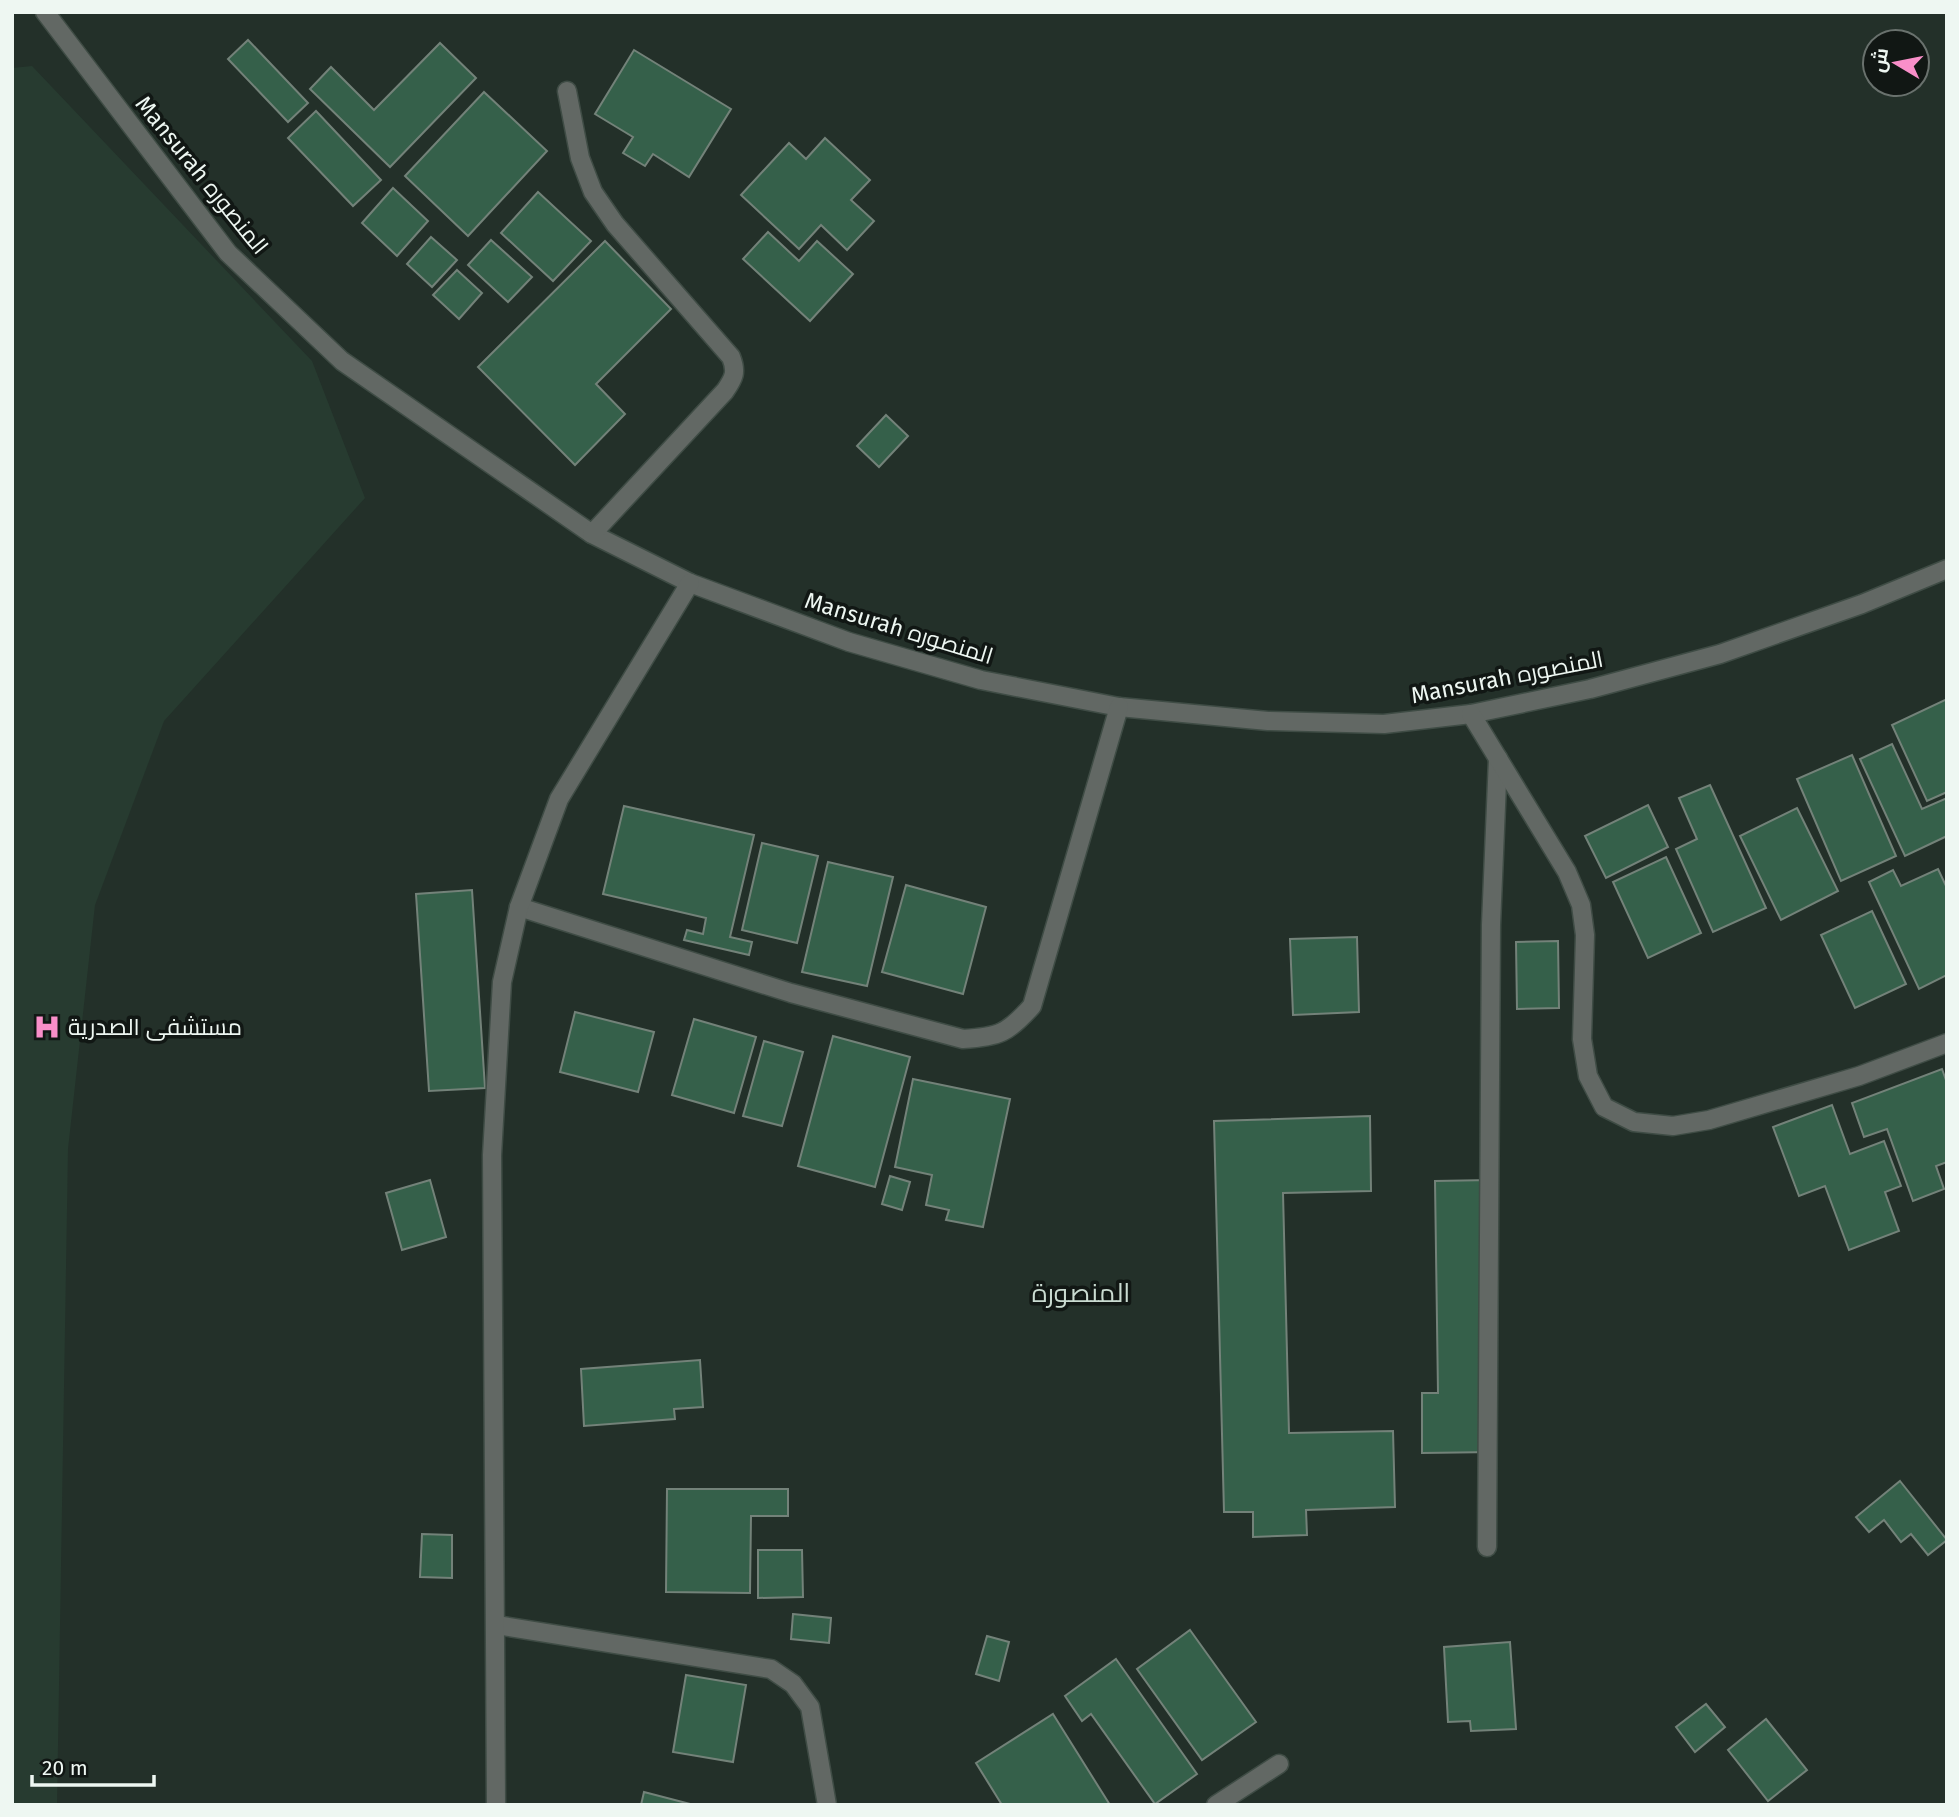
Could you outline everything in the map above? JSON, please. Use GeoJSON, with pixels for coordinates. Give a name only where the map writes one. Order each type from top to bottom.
{"type":"FeatureCollection","features":[{"type":"Feature","properties":{"kind":"street","name":"Mansurah المنصوره"},"geometry":{"type":"LineString","coordinates":[[45,12],[237,262],[342,361],[592,534],[690,583],[849,642],[981,680],[1119,707],[1268,721],[1384,724],[1471,714],[1590,689],[1720,654],[1862,604],[1947,569]]}},
{"type":"Feature","properties":{"kind":"street"},"geometry":{"type":"LineString","coordinates":[[567,90],[580,158],[593,192],[615,224],[731,357],[735,368],[733,379],[725,391],[592,534]]}},
{"type":"Feature","properties":{"kind":"street"},"geometry":{"type":"LineString","coordinates":[[496,1805],[497,1625],[492,1155],[502,982],[519,907],[559,799],[690,583]]}},
{"type":"Feature","properties":{"kind":"street"},"geometry":{"type":"LineString","coordinates":[[519,907],[791,993],[963,1039],[991,1037],[1013,1028],[1032,1006],[1119,707]]}},
{"type":"Feature","properties":{"kind":"street"},"geometry":{"type":"LineString","coordinates":[[1471,714],[1567,872],[1581,905],[1585,935],[1583,1039],[1588,1076],[1604,1107],[1634,1122],[1673,1126],[1709,1120],[1859,1076],[1947,1043]]}},
{"type":"Feature","properties":{"kind":"street"},"geometry":{"type":"LineString","coordinates":[[1487,1547],[1491,925],[1498,758]]}},
{"type":"Feature","properties":{"kind":"street"},"geometry":{"type":"LineString","coordinates":[[497,1625],[771,1669],[793,1684],[810,1707],[827,1805]]}},
{"type":"Feature","properties":{"kind":"street"},"geometry":{"type":"LineString","coordinates":[[1216,1805],[1279,1764]]}},
{"type":"Feature","properties":{"kind":"shaded area","name":"مستشفى الصدرية"},"geometry":{"type":"Polygon","coordinates":[[[32,66],[312,361],[365,498],[164,721],[95,905],[68,1149],[57,1805],[12,1805],[12,68],[32,66]]]}},
{"type":"Feature","properties":{"kind":"building"},"geometry":{"type":"Polygon","coordinates":[[[248,40],[308,103],[288,122],[228,59],[248,40]]]}},
{"type":"Feature","properties":{"kind":"building"},"geometry":{"type":"Polygon","coordinates":[[[440,43],[476,78],[390,167],[310,89],[331,67],[374,110],[440,43]]]}},
{"type":"Feature","properties":{"kind":"building"},"geometry":{"type":"Polygon","coordinates":[[[634,50],[731,109],[689,177],[653,154],[645,166],[623,153],[633,137],[595,114],[634,50]]]}},
{"type":"Feature","properties":{"kind":"building"},"geometry":{"type":"Polygon","coordinates":[[[484,92],[547,151],[468,236],[405,176],[484,92]]]}},
{"type":"Feature","properties":{"kind":"building"},"geometry":{"type":"Polygon","coordinates":[[[316,111],[381,180],[353,206],[288,138],[316,111]]]}},
{"type":"Feature","properties":{"kind":"building"},"geometry":{"type":"Polygon","coordinates":[[[825,138],[870,180],[851,200],[874,221],[847,250],[821,225],[799,249],[741,195],[789,143],[806,159],[825,138]]]}},
{"type":"Feature","properties":{"kind":"building"},"geometry":{"type":"Polygon","coordinates":[[[393,188],[428,221],[397,256],[362,223],[393,188]]]}},
{"type":"Feature","properties":{"kind":"building"},"geometry":{"type":"Polygon","coordinates":[[[538,192],[591,241],[553,281],[501,233],[538,192]]]}},
{"type":"Feature","properties":{"kind":"building"},"geometry":{"type":"Polygon","coordinates":[[[768,232],[799,261],[817,241],[853,274],[810,321],[743,259],[768,232]]]}},
{"type":"Feature","properties":{"kind":"building"},"geometry":{"type":"Polygon","coordinates":[[[431,237],[457,260],[432,287],[407,264],[431,237]]]}},
{"type":"Feature","properties":{"kind":"building"},"geometry":{"type":"Polygon","coordinates":[[[491,240],[532,277],[508,302],[468,265],[491,240]]]}},
{"type":"Feature","properties":{"kind":"building"},"geometry":{"type":"Polygon","coordinates":[[[605,241],[671,309],[596,384],[625,414],[575,465],[478,367],[605,241]]]}},
{"type":"Feature","properties":{"kind":"building"},"geometry":{"type":"Polygon","coordinates":[[[457,270],[482,293],[459,319],[433,295],[457,270]]]}},
{"type":"Feature","properties":{"kind":"building"},"geometry":{"type":"Polygon","coordinates":[[[886,415],[908,436],[879,467],[857,446],[886,415]]]}},
{"type":"Feature","properties":{"kind":"building"},"geometry":{"type":"Polygon","coordinates":[[[1947,699],[1947,792],[1927,801],[1892,725],[1947,699]]]}},
{"type":"Feature","properties":{"kind":"building"},"geometry":{"type":"Polygon","coordinates":[[[1892,744],[1922,809],[1947,798],[1947,836],[1905,856],[1860,759],[1892,744]]]}},
{"type":"Feature","properties":{"kind":"building"},"geometry":{"type":"Polygon","coordinates":[[[1852,755],[1896,856],[1841,881],[1797,779],[1852,755]]]}},
{"type":"Feature","properties":{"kind":"building"},"geometry":{"type":"Polygon","coordinates":[[[1710,785],[1766,908],[1713,932],[1676,849],[1697,839],[1679,798],[1710,785]]]}},
{"type":"Feature","properties":{"kind":"building"},"geometry":{"type":"Polygon","coordinates":[[[1648,805],[1668,847],[1606,878],[1585,836],[1648,805]]]}},
{"type":"Feature","properties":{"kind":"building"},"geometry":{"type":"Polygon","coordinates":[[[624,806],[754,835],[730,937],[752,942],[749,955],[684,940],[687,930],[703,934],[706,918],[603,894],[624,806]]]}},
{"type":"Feature","properties":{"kind":"building"},"geometry":{"type":"Polygon","coordinates":[[[1797,808],[1838,891],[1781,920],[1740,836],[1797,808]]]}},
{"type":"Feature","properties":{"kind":"building"},"geometry":{"type":"Polygon","coordinates":[[[762,843],[818,856],[797,943],[742,930],[762,843]]]}},
{"type":"Feature","properties":{"kind":"building"},"geometry":{"type":"Polygon","coordinates":[[[1666,857],[1701,933],[1648,958],[1613,882],[1666,857]]]}},
{"type":"Feature","properties":{"kind":"building"},"geometry":{"type":"Polygon","coordinates":[[[828,862],[893,877],[867,986],[802,972],[828,862]]]}},
{"type":"Feature","properties":{"kind":"building"},"geometry":{"type":"Polygon","coordinates":[[[1938,869],[1947,888],[1947,975],[1919,989],[1869,882],[1893,870],[1901,886],[1938,869]]]}},
{"type":"Feature","properties":{"kind":"building"},"geometry":{"type":"Polygon","coordinates":[[[906,885],[986,907],[963,994],[882,972],[906,885]]]}},
{"type":"Feature","properties":{"kind":"building"},"geometry":{"type":"Polygon","coordinates":[[[472,890],[485,1088],[429,1091],[416,894],[472,890]]]}},
{"type":"Feature","properties":{"kind":"building"},"geometry":{"type":"Polygon","coordinates":[[[1872,911],[1906,984],[1855,1008],[1821,935],[1872,911]]]}},
{"type":"Feature","properties":{"kind":"building"},"geometry":{"type":"Polygon","coordinates":[[[1357,937],[1359,1012],[1293,1015],[1290,939],[1357,937]]]}},
{"type":"Feature","properties":{"kind":"building"},"geometry":{"type":"Polygon","coordinates":[[[1558,941],[1559,1008],[1517,1009],[1516,942],[1558,941]]]}},
{"type":"Feature","properties":{"kind":"building"},"geometry":{"type":"Polygon","coordinates":[[[575,1012],[654,1032],[638,1092],[560,1072],[575,1012]]]}},
{"type":"Feature","properties":{"kind":"building"},"geometry":{"type":"Polygon","coordinates":[[[694,1019],[756,1037],[734,1113],[672,1095],[694,1019]]]}},
{"type":"Feature","properties":{"kind":"building"},"geometry":{"type":"Polygon","coordinates":[[[833,1036],[910,1057],[875,1187],[798,1166],[833,1036]]]}},
{"type":"Feature","properties":{"kind":"building"},"geometry":{"type":"Polygon","coordinates":[[[764,1041],[803,1052],[782,1126],[743,1116],[764,1041]]]}},
{"type":"Feature","properties":{"kind":"building"},"geometry":{"type":"Polygon","coordinates":[[[1942,1069],[1947,1083],[1947,1162],[1936,1166],[1944,1189],[1913,1201],[1887,1129],[1864,1137],[1852,1103],[1942,1069]]]}},
{"type":"Feature","properties":{"kind":"building"},"geometry":{"type":"Polygon","coordinates":[[[913,1079],[1010,1099],[983,1227],[946,1220],[949,1210],[926,1205],[932,1175],[895,1167],[913,1079]]]}},
{"type":"Feature","properties":{"kind":"building"},"geometry":{"type":"Polygon","coordinates":[[[1832,1105],[1850,1154],[1884,1141],[1901,1186],[1885,1192],[1899,1231],[1849,1250],[1825,1186],[1799,1196],[1773,1127],[1832,1105]]]}},
{"type":"Feature","properties":{"kind":"building"},"geometry":{"type":"Polygon","coordinates":[[[1370,1116],[1371,1191],[1283,1193],[1289,1433],[1393,1431],[1395,1507],[1306,1510],[1307,1535],[1253,1537],[1253,1512],[1224,1512],[1214,1121],[1370,1116]]]}},
{"type":"Feature","properties":{"kind":"building"},"geometry":{"type":"Polygon","coordinates":[[[890,1176],[910,1182],[902,1210],[882,1204],[890,1176]]]}},
{"type":"Feature","properties":{"kind":"building"},"geometry":{"type":"Polygon","coordinates":[[[430,1180],[446,1237],[402,1250],[386,1193],[430,1180]]]}},
{"type":"Feature","properties":{"kind":"building"},"geometry":{"type":"Polygon","coordinates":[[[1490,1180],[1494,1452],[1422,1453],[1422,1393],[1438,1393],[1435,1181],[1490,1180]]]}},
{"type":"Feature","properties":{"kind":"building"},"geometry":{"type":"Polygon","coordinates":[[[700,1360],[703,1407],[674,1409],[675,1419],[584,1426],[581,1369],[700,1360]]]}},
{"type":"Feature","properties":{"kind":"building"},"geometry":{"type":"Polygon","coordinates":[[[1900,1481],[1947,1540],[1928,1555],[1911,1534],[1901,1542],[1884,1520],[1869,1532],[1856,1517],[1900,1481]]]}},
{"type":"Feature","properties":{"kind":"building"},"geometry":{"type":"Polygon","coordinates":[[[667,1489],[788,1489],[788,1516],[751,1516],[750,1593],[666,1592],[667,1489]]]}},
{"type":"Feature","properties":{"kind":"building"},"geometry":{"type":"Polygon","coordinates":[[[422,1534],[452,1535],[452,1578],[420,1577],[422,1534]]]}},
{"type":"Feature","properties":{"kind":"building"},"geometry":{"type":"Polygon","coordinates":[[[758,1550],[802,1550],[803,1597],[758,1598],[758,1550]]]}},
{"type":"Feature","properties":{"kind":"building"},"geometry":{"type":"Polygon","coordinates":[[[793,1614],[831,1618],[829,1643],[791,1639],[793,1614]]]}},
{"type":"Feature","properties":{"kind":"building"},"geometry":{"type":"Polygon","coordinates":[[[1190,1630],[1256,1722],[1202,1760],[1137,1669],[1190,1630]]]}},
{"type":"Feature","properties":{"kind":"building"},"geometry":{"type":"Polygon","coordinates":[[[987,1636],[1009,1642],[999,1681],[976,1674],[987,1636]]]}},
{"type":"Feature","properties":{"kind":"building"},"geometry":{"type":"Polygon","coordinates":[[[1510,1642],[1516,1729],[1471,1731],[1470,1721],[1448,1722],[1444,1647],[1510,1642]]]}},
{"type":"Feature","properties":{"kind":"building"},"geometry":{"type":"Polygon","coordinates":[[[1116,1659],[1197,1774],[1155,1804],[1091,1714],[1082,1721],[1065,1696],[1116,1659]]]}},
{"type":"Feature","properties":{"kind":"building"},"geometry":{"type":"Polygon","coordinates":[[[686,1675],[746,1685],[733,1762],[673,1752],[686,1675]]]}},
{"type":"Feature","properties":{"kind":"building"},"geometry":{"type":"Polygon","coordinates":[[[1706,1704],[1725,1727],[1695,1752],[1676,1727],[1706,1704]]]}},
{"type":"Feature","properties":{"kind":"building"},"geometry":{"type":"Polygon","coordinates":[[[1053,1714],[1110,1805],[1002,1805],[976,1763],[1053,1714]]]}},
{"type":"Feature","properties":{"kind":"building"},"geometry":{"type":"Polygon","coordinates":[[[1766,1719],[1807,1770],[1768,1801],[1728,1750],[1766,1719]]]}},
{"type":"Feature","properties":{"kind":"building"},"geometry":{"type":"Polygon","coordinates":[[[644,1792],[694,1805],[641,1805],[644,1792]]]}},
{"type":"Feature","properties":{"kind":"place","name":"مستشفى الصدرية"},"geometry":{"type":"Point","coordinates":[47,1027]}},
{"type":"Feature","properties":{"kind":"district","name":"المنصورة"},"geometry":{"type":"Point","coordinates":[1081,1293]}}]}
